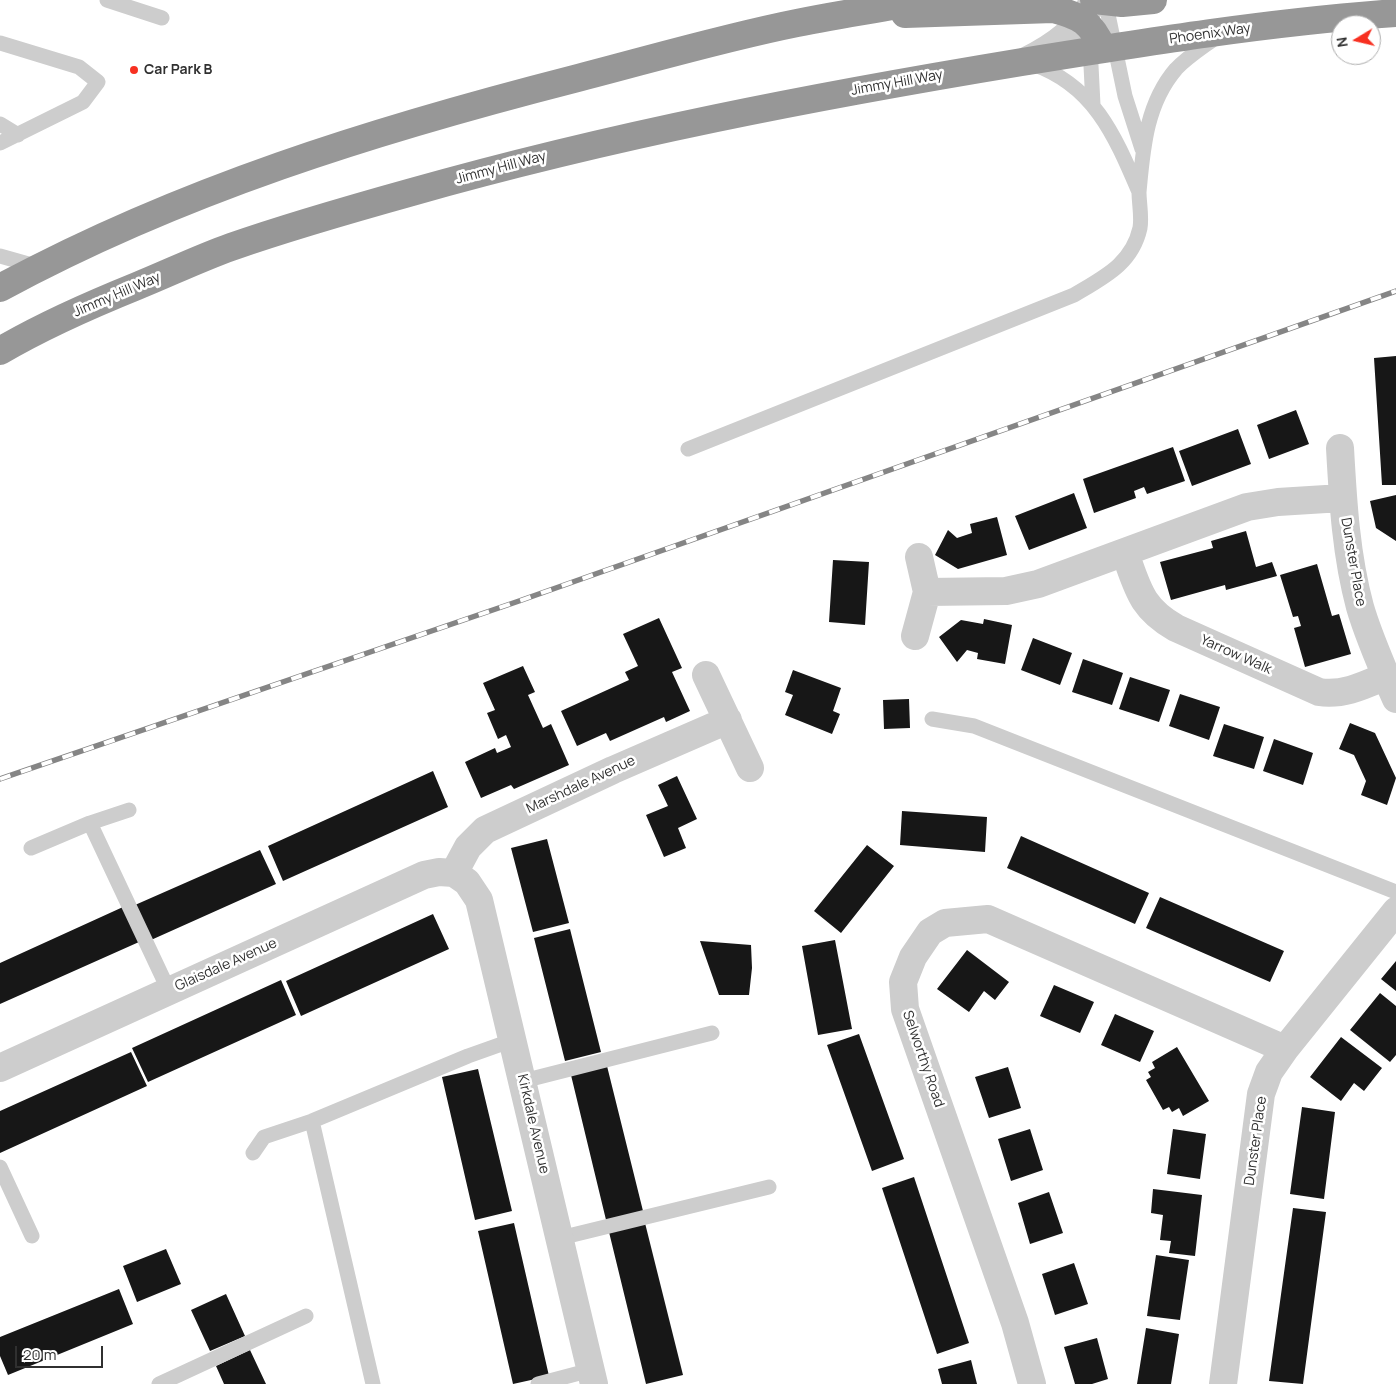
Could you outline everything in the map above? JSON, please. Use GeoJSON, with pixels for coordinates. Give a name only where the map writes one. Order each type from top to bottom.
{"type":"FeatureCollection","features":[{"type":"Feature","properties":{"kind":"highway"},"geometry":{"type":"LineString","coordinates":[[0,288],[39,267],[252,174],[370,134],[470,105],[796,23],[927,0]]}},
{"type":"Feature","properties":{"kind":"highway"},"geometry":{"type":"LineString","coordinates":[[796,23],[927,12],[1053,9],[1094,18],[1122,3],[1153,0]]}},
{"type":"Feature","properties":{"kind":"highway","name":"Phoenix Way"},"geometry":{"type":"LineString","coordinates":[[1025,62],[1094,18],[1224,31],[1396,13]]}},
{"type":"Feature","properties":{"kind":"highway","name":"Jimmy Hill Way"},"geometry":{"type":"LineString","coordinates":[[0,351],[23,337],[76,311],[230,248],[332,215],[496,168],[621,137],[852,90],[1025,62]]}},
{"type":"Feature","properties":{"kind":"street"},"geometry":{"type":"LineString","coordinates":[[796,23],[868,0]]}},
{"type":"Feature","properties":{"kind":"street","name":"Dunster Place"},"geometry":{"type":"LineString","coordinates":[[1340,448],[1346,534],[1359,602],[1391,688]]}},
{"type":"Feature","properties":{"kind":"street"},"geometry":{"type":"LineString","coordinates":[[927,592],[1006,591],[1038,584],[1247,507],[1278,502],[1342,498]]}},
{"type":"Feature","properties":{"kind":"street","name":"Yarrow Walk"},"geometry":{"type":"LineString","coordinates":[[1125,553],[1146,605],[1160,619],[1176,628],[1319,692],[1331,694],[1345,691],[1391,688]]}},
{"type":"Feature","properties":{"kind":"street"},"geometry":{"type":"LineString","coordinates":[[915,636],[927,592],[919,557]]}},
{"type":"Feature","properties":{"kind":"street"},"geometry":{"type":"LineString","coordinates":[[706,675],[750,768]]}},
{"type":"Feature","properties":{"kind":"street","name":"Marshdale Avenue"},"geometry":{"type":"LineString","coordinates":[[454,873],[468,848],[484,830],[613,770],[728,720]]}},
{"type":"Feature","properties":{"kind":"street","name":"Glaisdale Avenue"},"geometry":{"type":"LineString","coordinates":[[1,1066],[424,875],[439,872],[454,873]]}},
{"type":"Feature","properties":{"kind":"street","name":"Kirkdale Avenue"},"geometry":{"type":"LineString","coordinates":[[454,873],[467,882],[480,900],[593,1377]]}},
{"type":"Feature","properties":{"kind":"street","name":"Dunster Place"},"geometry":{"type":"LineString","coordinates":[[1229,1383],[1261,1094],[1269,1072],[1285,1049],[1396,911]]}},
{"type":"Feature","properties":{"kind":"street","name":"Selworthy Road"},"geometry":{"type":"LineString","coordinates":[[1032,1384],[1015,1323],[905,1008],[903,982],[913,956],[930,932],[945,923],[988,919],[1285,1049]]}},
{"type":"Feature","properties":{"kind":"lane"},"geometry":{"type":"LineString","coordinates":[[107,0],[162,18]]}},
{"type":"Feature","properties":{"kind":"lane"},"geometry":{"type":"LineString","coordinates":[[1094,18],[1125,96],[1143,150]]}},
{"type":"Feature","properties":{"kind":"lane"},"geometry":{"type":"LineString","coordinates":[[1093,105],[1094,18]]}},
{"type":"Feature","properties":{"kind":"lane"},"geometry":{"type":"LineString","coordinates":[[688,449],[1074,295],[1116,270],[1132,252],[1140,226],[1139,192],[1143,150],[1151,111],[1163,88],[1177,68],[1224,31]]}},
{"type":"Feature","properties":{"kind":"lane"},"geometry":{"type":"LineString","coordinates":[[0,42],[79,67],[98,82],[83,102],[0,143]]}},
{"type":"Feature","properties":{"kind":"lane"},"geometry":{"type":"LineString","coordinates":[[1025,62],[1062,76],[1081,91],[1117,140],[1139,192]]}},
{"type":"Feature","properties":{"kind":"lane"},"geometry":{"type":"LineString","coordinates":[[0,124],[18,135]]}},
{"type":"Feature","properties":{"kind":"lane"},"geometry":{"type":"LineString","coordinates":[[0,256],[39,267]]}},
{"type":"Feature","properties":{"kind":"lane"},"geometry":{"type":"LineString","coordinates":[[932,719],[974,726],[1396,892]]}},
{"type":"Feature","properties":{"kind":"lane"},"geometry":{"type":"LineString","coordinates":[[31,848],[90,823],[129,810]]}},
{"type":"Feature","properties":{"kind":"lane"},"geometry":{"type":"LineString","coordinates":[[90,823],[168,991]]}},
{"type":"Feature","properties":{"kind":"lane"},"geometry":{"type":"LineString","coordinates":[[523,1081],[712,1033]]}},
{"type":"Feature","properties":{"kind":"lane"},"geometry":{"type":"LineString","coordinates":[[253,1153],[264,1137],[312,1121],[468,1056],[513,1040]]}},
{"type":"Feature","properties":{"kind":"lane"},"geometry":{"type":"LineString","coordinates":[[312,1121],[373,1384]]}},
{"type":"Feature","properties":{"kind":"lane"},"geometry":{"type":"LineString","coordinates":[[0,1167],[32,1236]]}},
{"type":"Feature","properties":{"kind":"lane"},"geometry":{"type":"LineString","coordinates":[[560,1238],[769,1187]]}},
{"type":"Feature","properties":{"kind":"lane"},"geometry":{"type":"LineString","coordinates":[[160,1384],[306,1316]]}},
{"type":"Feature","properties":{"kind":"lane"},"geometry":{"type":"LineString","coordinates":[[538,1384],[593,1377]]}},
{"type":"Feature","properties":{"kind":"building"},"geometry":{"type":"Polygon","coordinates":[[[1396,356],[1396,485],[1382,485],[1374,358],[1396,356]]]}},
{"type":"Feature","properties":{"kind":"building"},"geometry":{"type":"Polygon","coordinates":[[[1296,410],[1309,444],[1269,459],[1257,425],[1296,410]]]}},
{"type":"Feature","properties":{"kind":"building"},"geometry":{"type":"Polygon","coordinates":[[[1238,429],[1251,464],[1192,486],[1179,451],[1238,429]]]}},
{"type":"Feature","properties":{"kind":"building"},"geometry":{"type":"Polygon","coordinates":[[[1173,447],[1185,481],[1147,494],[1144,487],[1134,491],[1136,498],[1094,513],[1083,479],[1173,447]]]}},
{"type":"Feature","properties":{"kind":"building"},"geometry":{"type":"Polygon","coordinates":[[[1074,493],[1087,528],[1029,550],[1015,516],[1074,493]]]}},
{"type":"Feature","properties":{"kind":"building"},"geometry":{"type":"Polygon","coordinates":[[[1396,495],[1396,541],[1376,528],[1370,501],[1396,495]]]}},
{"type":"Feature","properties":{"kind":"building"},"geometry":{"type":"Polygon","coordinates":[[[997,517],[1007,555],[958,569],[935,555],[948,530],[957,538],[972,533],[970,524],[997,517]]]}},
{"type":"Feature","properties":{"kind":"building"},"geometry":{"type":"Polygon","coordinates":[[[1246,531],[1256,567],[1272,562],[1277,576],[1226,590],[1225,585],[1171,600],[1160,562],[1213,548],[1211,541],[1246,531]]]}},
{"type":"Feature","properties":{"kind":"building"},"geometry":{"type":"Polygon","coordinates":[[[833,560],[869,562],[865,625],[829,622],[833,560]]]}},
{"type":"Feature","properties":{"kind":"building"},"geometry":{"type":"Polygon","coordinates":[[[1317,564],[1332,616],[1339,614],[1351,654],[1305,667],[1294,628],[1301,626],[1298,616],[1293,617],[1280,575],[1317,564]]]}},
{"type":"Feature","properties":{"kind":"building"},"geometry":{"type":"Polygon","coordinates":[[[659,618],[682,668],[672,672],[690,711],[666,722],[664,717],[610,741],[606,733],[577,746],[561,711],[629,680],[625,672],[638,666],[623,634],[659,618]]]}},
{"type":"Feature","properties":{"kind":"building"},"geometry":{"type":"Polygon","coordinates":[[[984,619],[1012,625],[1005,664],[977,659],[978,653],[967,650],[957,662],[939,637],[961,620],[983,624],[984,619]]]}},
{"type":"Feature","properties":{"kind":"building"},"geometry":{"type":"Polygon","coordinates":[[[1033,638],[1072,653],[1060,685],[1021,670],[1033,638]]]}},
{"type":"Feature","properties":{"kind":"building"},"geometry":{"type":"Polygon","coordinates":[[[1083,659],[1123,673],[1112,705],[1072,692],[1083,659]]]}},
{"type":"Feature","properties":{"kind":"building"},"geometry":{"type":"Polygon","coordinates":[[[523,666],[535,692],[528,695],[543,728],[551,724],[569,765],[514,789],[511,785],[481,798],[465,762],[495,748],[497,753],[511,747],[506,735],[498,739],[487,713],[495,710],[483,683],[523,666]]]}},
{"type":"Feature","properties":{"kind":"building"},"geometry":{"type":"Polygon","coordinates":[[[793,670],[841,688],[833,711],[840,714],[832,734],[785,715],[793,695],[785,692],[793,670]]]}},
{"type":"Feature","properties":{"kind":"building"},"geometry":{"type":"Polygon","coordinates":[[[1130,677],[1170,690],[1159,722],[1119,709],[1130,677]]]}},
{"type":"Feature","properties":{"kind":"building"},"geometry":{"type":"Polygon","coordinates":[[[1180,694],[1220,707],[1209,740],[1169,726],[1180,694]]]}},
{"type":"Feature","properties":{"kind":"building"},"geometry":{"type":"Polygon","coordinates":[[[909,699],[910,728],[884,729],[883,700],[909,699]]]}},
{"type":"Feature","properties":{"kind":"building"},"geometry":{"type":"Polygon","coordinates":[[[1350,723],[1375,733],[1396,778],[1387,805],[1361,795],[1366,781],[1354,755],[1339,749],[1350,723]]]}},
{"type":"Feature","properties":{"kind":"building"},"geometry":{"type":"Polygon","coordinates":[[[1224,724],[1264,737],[1254,769],[1213,756],[1224,724]]]}},
{"type":"Feature","properties":{"kind":"building"},"geometry":{"type":"Polygon","coordinates":[[[1274,739],[1313,753],[1303,785],[1263,771],[1274,739]]]}},
{"type":"Feature","properties":{"kind":"building"},"geometry":{"type":"Polygon","coordinates":[[[433,771],[448,807],[283,881],[268,846],[433,771]]]}},
{"type":"Feature","properties":{"kind":"building"},"geometry":{"type":"Polygon","coordinates":[[[677,776],[697,819],[678,828],[686,848],[664,857],[646,815],[668,806],[658,785],[677,776]]]}},
{"type":"Feature","properties":{"kind":"building"},"geometry":{"type":"Polygon","coordinates":[[[902,811],[987,817],[985,852],[900,845],[902,811]]]}},
{"type":"Feature","properties":{"kind":"building"},"geometry":{"type":"Polygon","coordinates":[[[1021,836],[1149,893],[1135,924],[1007,868],[1021,836]]]}},
{"type":"Feature","properties":{"kind":"building"},"geometry":{"type":"Polygon","coordinates":[[[547,839],[569,923],[533,932],[511,848],[547,839]]]}},
{"type":"Feature","properties":{"kind":"building"},"geometry":{"type":"Polygon","coordinates":[[[867,845],[894,866],[841,933],[814,911],[867,845]]]}},
{"type":"Feature","properties":{"kind":"building"},"geometry":{"type":"Polygon","coordinates":[[[260,850],[276,884],[151,940],[135,905],[260,850]]]}},
{"type":"Feature","properties":{"kind":"building"},"geometry":{"type":"Polygon","coordinates":[[[1160,897],[1284,951],[1270,982],[1146,928],[1160,897]]]}},
{"type":"Feature","properties":{"kind":"building"},"geometry":{"type":"Polygon","coordinates":[[[123,907],[139,942],[0,1004],[0,963],[123,907]]]}},
{"type":"Feature","properties":{"kind":"building"},"geometry":{"type":"Polygon","coordinates":[[[433,914],[449,949],[301,1016],[286,981],[433,914]]]}},
{"type":"Feature","properties":{"kind":"building"},"geometry":{"type":"Polygon","coordinates":[[[570,929],[601,1052],[565,1061],[534,938],[570,929]]]}},
{"type":"Feature","properties":{"kind":"building"},"geometry":{"type":"Polygon","coordinates":[[[835,940],[852,1029],[818,1035],[802,946],[835,940]]]}},
{"type":"Feature","properties":{"kind":"building"},"geometry":{"type":"Polygon","coordinates":[[[700,941],[751,945],[752,968],[749,995],[719,995],[700,941]]]}},
{"type":"Feature","properties":{"kind":"building"},"geometry":{"type":"Polygon","coordinates":[[[967,950],[1009,982],[995,1000],[984,991],[969,1012],[937,989],[967,950]]]}},
{"type":"Feature","properties":{"kind":"building"},"geometry":{"type":"Polygon","coordinates":[[[1396,961],[1396,991],[1381,979],[1396,961]]]}},
{"type":"Feature","properties":{"kind":"building"},"geometry":{"type":"Polygon","coordinates":[[[281,980],[296,1015],[148,1082],[132,1048],[281,980]]]}},
{"type":"Feature","properties":{"kind":"building"},"geometry":{"type":"Polygon","coordinates":[[[1054,985],[1094,1002],[1080,1033],[1040,1016],[1054,985]]]}},
{"type":"Feature","properties":{"kind":"building"},"geometry":{"type":"Polygon","coordinates":[[[1380,993],[1396,1006],[1396,1055],[1390,1062],[1350,1030],[1380,993]]]}},
{"type":"Feature","properties":{"kind":"building"},"geometry":{"type":"Polygon","coordinates":[[[1115,1014],[1154,1031],[1140,1062],[1101,1045],[1115,1014]]]}},
{"type":"Feature","properties":{"kind":"building"},"geometry":{"type":"Polygon","coordinates":[[[859,1034],[904,1159],[872,1171],[827,1045],[859,1034]]]}},
{"type":"Feature","properties":{"kind":"building"},"geometry":{"type":"Polygon","coordinates":[[[1341,1037],[1382,1068],[1364,1091],[1354,1083],[1341,1101],[1310,1077],[1341,1037]]]}},
{"type":"Feature","properties":{"kind":"building"},"geometry":{"type":"Polygon","coordinates":[[[1177,1047],[1209,1101],[1183,1116],[1179,1108],[1172,1112],[1169,1107],[1163,1110],[1146,1080],[1151,1077],[1148,1072],[1155,1068],[1152,1062],[1177,1047]]]}},
{"type":"Feature","properties":{"kind":"building"},"geometry":{"type":"Polygon","coordinates":[[[131,1052],[147,1086],[0,1153],[0,1111],[131,1052]]]}},
{"type":"Feature","properties":{"kind":"building"},"geometry":{"type":"Polygon","coordinates":[[[606,1062],[644,1215],[607,1224],[570,1071],[606,1062]]]}},
{"type":"Feature","properties":{"kind":"building"},"geometry":{"type":"Polygon","coordinates":[[[1008,1067],[1021,1108],[989,1118],[975,1077],[1008,1067]]]}},
{"type":"Feature","properties":{"kind":"building"},"geometry":{"type":"Polygon","coordinates":[[[478,1069],[512,1211],[475,1220],[442,1077],[478,1069]]]}},
{"type":"Feature","properties":{"kind":"building"},"geometry":{"type":"Polygon","coordinates":[[[1302,1107],[1335,1112],[1324,1199],[1290,1194],[1302,1107]]]}},
{"type":"Feature","properties":{"kind":"building"},"geometry":{"type":"Polygon","coordinates":[[[1030,1129],[1043,1170],[1011,1181],[998,1139],[1030,1129]]]}},
{"type":"Feature","properties":{"kind":"building"},"geometry":{"type":"Polygon","coordinates":[[[1173,1129],[1206,1134],[1200,1179],[1167,1174],[1173,1129]]]}},
{"type":"Feature","properties":{"kind":"building"},"geometry":{"type":"Polygon","coordinates":[[[914,1177],[969,1343],[937,1354],[882,1188],[914,1177]]]}},
{"type":"Feature","properties":{"kind":"building"},"geometry":{"type":"Polygon","coordinates":[[[1153,1189],[1202,1195],[1195,1256],[1169,1253],[1171,1241],[1160,1240],[1163,1215],[1151,1213],[1153,1189]]]}},
{"type":"Feature","properties":{"kind":"building"},"geometry":{"type":"Polygon","coordinates":[[[1049,1192],[1063,1233],[1030,1244],[1018,1203],[1049,1192]]]}},
{"type":"Feature","properties":{"kind":"building"},"geometry":{"type":"Polygon","coordinates":[[[1293,1208],[1326,1212],[1303,1384],[1269,1381],[1293,1208]]]}},
{"type":"Feature","properties":{"kind":"building"},"geometry":{"type":"Polygon","coordinates":[[[514,1223],[549,1376],[513,1384],[478,1231],[514,1223]]]}},
{"type":"Feature","properties":{"kind":"building"},"geometry":{"type":"Polygon","coordinates":[[[645,1223],[683,1375],[646,1384],[609,1232],[645,1223]]]}},
{"type":"Feature","properties":{"kind":"building"},"geometry":{"type":"Polygon","coordinates":[[[166,1249],[181,1284],[137,1302],[123,1266],[166,1249]]]}},
{"type":"Feature","properties":{"kind":"building"},"geometry":{"type":"Polygon","coordinates":[[[1156,1255],[1189,1260],[1180,1320],[1147,1316],[1156,1255]]]}},
{"type":"Feature","properties":{"kind":"building"},"geometry":{"type":"Polygon","coordinates":[[[1074,1263],[1088,1304],[1055,1315],[1042,1274],[1074,1263]]]}},
{"type":"Feature","properties":{"kind":"building"},"geometry":{"type":"Polygon","coordinates":[[[119,1289],[133,1324],[8,1375],[0,1356],[0,1337],[119,1289]]]}},
{"type":"Feature","properties":{"kind":"building"},"geometry":{"type":"Polygon","coordinates":[[[226,1294],[245,1336],[210,1351],[191,1310],[226,1294]]]}},
{"type":"Feature","properties":{"kind":"building"},"geometry":{"type":"Polygon","coordinates":[[[1146,1328],[1179,1334],[1171,1384],[1137,1384],[1146,1328]]]}},
{"type":"Feature","properties":{"kind":"building"},"geometry":{"type":"Polygon","coordinates":[[[1097,1338],[1108,1379],[1092,1384],[1075,1384],[1064,1347],[1097,1338]]]}},
{"type":"Feature","properties":{"kind":"building"},"geometry":{"type":"Polygon","coordinates":[[[250,1350],[266,1384],[224,1384],[216,1366],[250,1350]]]}},
{"type":"Feature","properties":{"kind":"building"},"geometry":{"type":"Polygon","coordinates":[[[971,1360],[977,1384],[942,1384],[938,1369],[971,1360]]]}},
{"type":"Feature","properties":{"kind":"railway"},"geometry":{"type":"LineString","coordinates":[[0,779],[519,601],[1396,291]]}},
{"type":"Feature","properties":{"kind":"place","name":"Car Park B"},"geometry":{"type":"Point","coordinates":[134,70]}}]}
